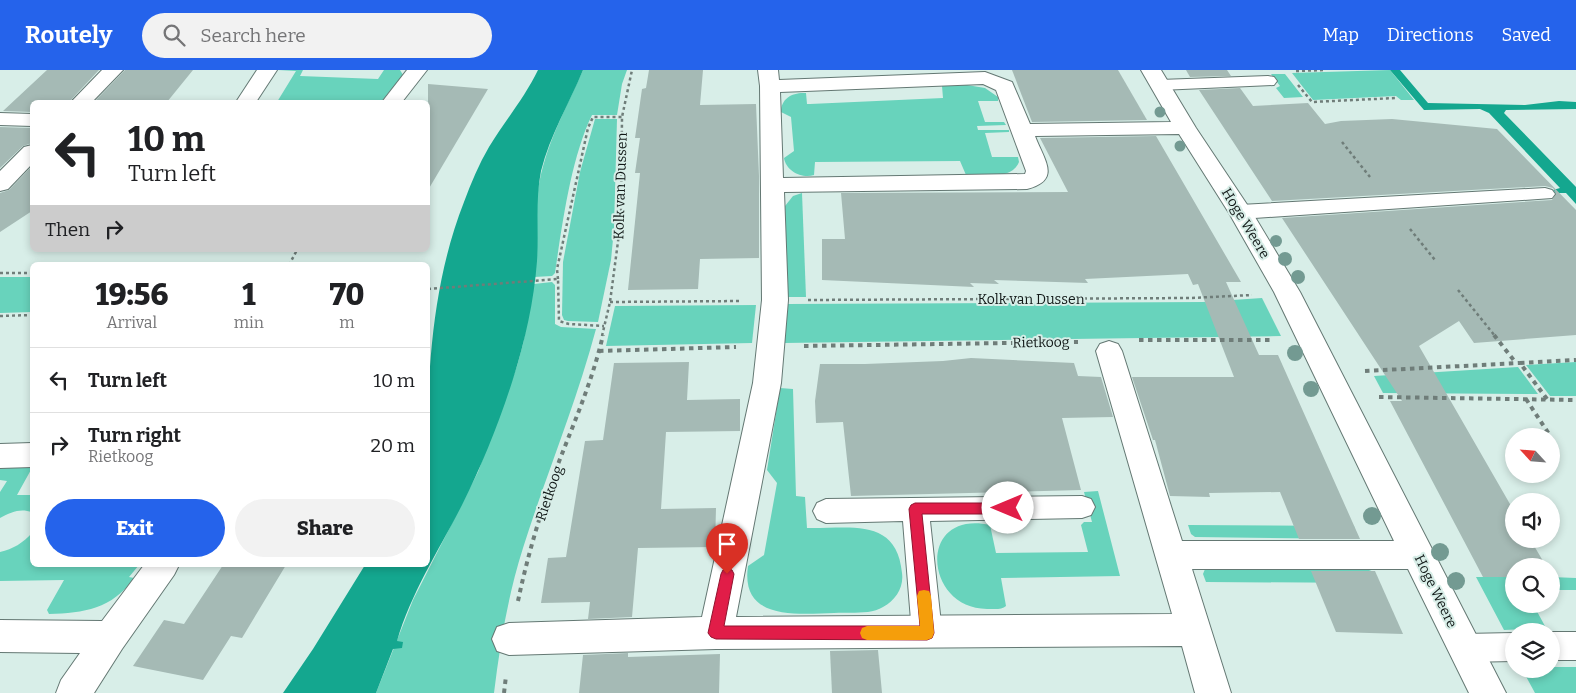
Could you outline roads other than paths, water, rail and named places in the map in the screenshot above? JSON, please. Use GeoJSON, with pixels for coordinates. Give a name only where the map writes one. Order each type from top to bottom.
{"type":"FeatureCollection","features":[{"type":"Feature","properties":{"kind":"street"},"geometry":{"type":"LineString","coordinates":[[83,100],[114,70]]}},
{"type":"Feature","properties":{"kind":"street"},"geometry":{"type":"LineString","coordinates":[[247,100],[267,70]]}},
{"type":"Feature","properties":{"kind":"street"},"geometry":{"type":"LineString","coordinates":[[394,100],[417,70]]}},
{"type":"Feature","properties":{"kind":"street"},"geometry":{"type":"LineString","coordinates":[[716,633],[768,383],[774,300],[769,78],[985,78],[1005,86],[1037,171],[1036,178],[1027,182],[772,185]]}},
{"type":"Feature","properties":{"kind":"street","name":"Hoge Weere"},"geometry":{"type":"LineString","coordinates":[[1156,78],[1240,212],[1287,292],[1488,693]]}},
{"type":"Feature","properties":{"kind":"street"},"geometry":{"type":"LineString","coordinates":[[0,119],[30,120]]}},
{"type":"Feature","properties":{"kind":"street"},"geometry":{"type":"LineString","coordinates":[[1023,130],[1186,128]]}},
{"type":"Feature","properties":{"kind":"street"},"geometry":{"type":"LineString","coordinates":[[0,184],[30,154]]}},
{"type":"Feature","properties":{"kind":"street"},"geometry":{"type":"LineString","coordinates":[[1110,344],[1213,693]]}},
{"type":"Feature","properties":{"kind":"street"},"geometry":{"type":"LineString","coordinates":[[0,456],[30,455]]}},
{"type":"Feature","properties":{"kind":"street"},"geometry":{"type":"LineString","coordinates":[[1172,555],[1418,555]]}},
{"type":"Feature","properties":{"kind":"street"},"geometry":{"type":"LineString","coordinates":[[74,693],[110,637],[162,567]]}},
{"type":"Feature","properties":{"kind":"street"},"geometry":{"type":"LineString","coordinates":[[509,639],[716,633],[1194,630]]}},
{"type":"Feature","properties":{"kind":"street"},"geometry":{"type":"LineString","coordinates":[[0,636],[110,637]]}},
{"type":"Feature","properties":{"kind":"lane"},"geometry":{"type":"LineString","coordinates":[[1156,78],[1268,81]]}},
{"type":"Feature","properties":{"kind":"lane"},"geometry":{"type":"LineString","coordinates":[[1240,212],[1545,194]]}},
{"type":"Feature","properties":{"kind":"lane"},"geometry":{"type":"LineString","coordinates":[[826,511],[1082,508]]}},
{"type":"Feature","properties":{"kind":"lane"},"geometry":{"type":"LineString","coordinates":[[915,509],[927,633]]}},
{"type":"Feature","properties":{"kind":"lane"},"geometry":{"type":"LineString","coordinates":[[1560,646],[1576,646]]}},
{"type":"Feature","properties":{"kind":"lane"},"geometry":{"type":"LineString","coordinates":[[1464,648],[1505,647]]}}]}
